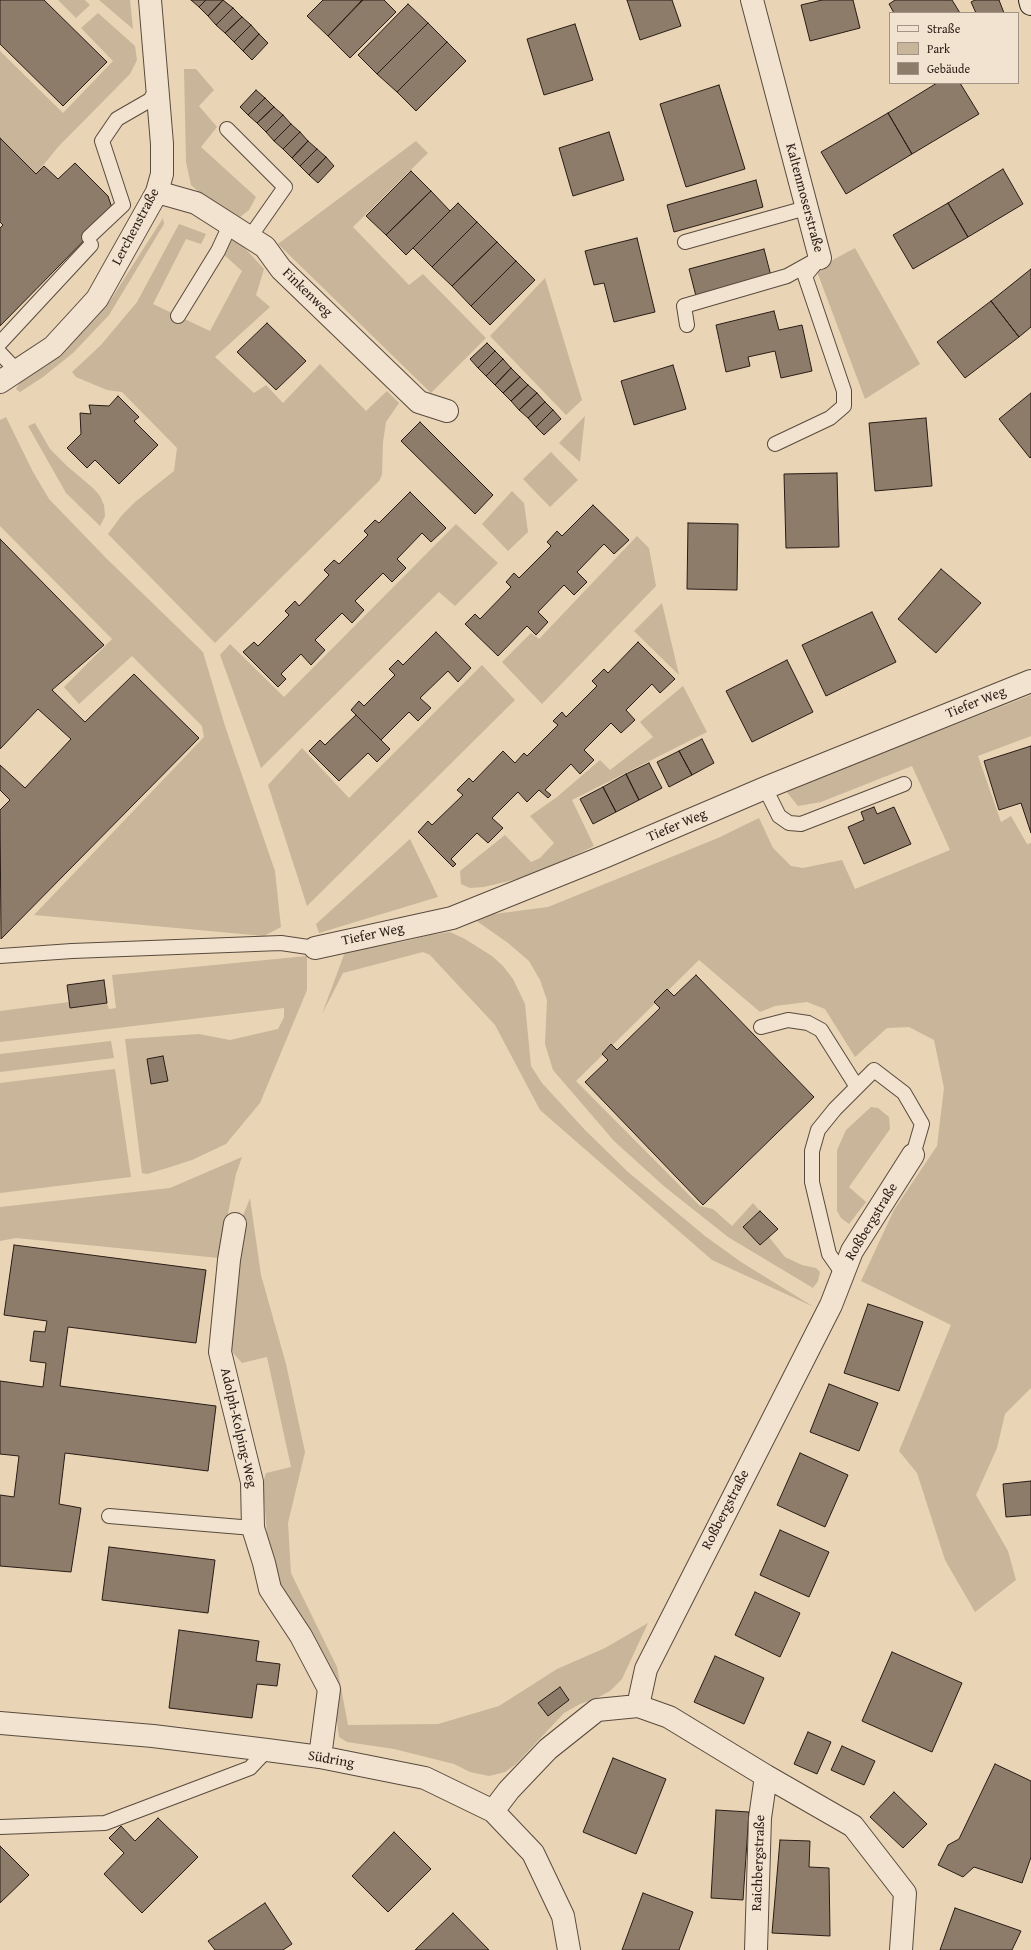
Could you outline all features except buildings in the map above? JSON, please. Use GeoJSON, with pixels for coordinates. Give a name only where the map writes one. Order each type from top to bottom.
{"type":"FeatureCollection","features":[{"type":"Feature","properties":{"kind":"street","name":"Lerchenstraße"},"geometry":{"type":"LineString","coordinates":[[8,376],[53,347],[97,299],[157,192],[162,174],[162,144],[150,0]]}},
{"type":"Feature","properties":{"kind":"street","name":"Kaltenmoserstraße"},"geometry":{"type":"LineString","coordinates":[[752,0],[820,258]]}},
{"type":"Feature","properties":{"kind":"street"},"geometry":{"type":"LineString","coordinates":[[1030,0],[1031,4]]}},
{"type":"Feature","properties":{"kind":"street","name":"Finkenweg"},"geometry":{"type":"LineString","coordinates":[[157,192],[196,203],[265,247],[281,269],[419,402],[447,411]]}},
{"type":"Feature","properties":{"kind":"street","name":"Tiefer Weg"},"geometry":{"type":"LineString","coordinates":[[315,948],[452,918],[606,856],[765,788],[1031,681]]}},
{"type":"Feature","properties":{"kind":"street","name":"Roßbergstraße"},"geometry":{"type":"LineString","coordinates":[[638,1706],[646,1669],[831,1304],[852,1251],[913,1155]]}},
{"type":"Feature","properties":{"kind":"street","name":"Adolph-Kolping-Weg"},"geometry":{"type":"LineString","coordinates":[[235,1224],[229,1260],[220,1352],[252,1482],[253,1528],[264,1563],[270,1589],[301,1636],[329,1689],[320,1757]]}},
{"type":"Feature","properties":{"kind":"street"},"geometry":{"type":"LineString","coordinates":[[493,1811],[509,1790],[548,1749],[597,1710],[638,1706],[669,1717],[766,1776],[853,1826],[905,1893],[901,1950]]}},
{"type":"Feature","properties":{"kind":"street","name":"Südring"},"geometry":{"type":"LineString","coordinates":[[0,1723],[153,1736],[268,1750],[320,1757],[425,1778],[493,1811],[533,1853],[563,1916],[569,1950]]}},
{"type":"Feature","properties":{"kind":"street","name":"Raichbergstraße"},"geometry":{"type":"LineString","coordinates":[[756,1950],[760,1818],[766,1776]]}},
{"type":"Feature","properties":{"kind":"lane"},"geometry":{"type":"LineString","coordinates":[[0,343],[123,205],[102,141],[117,119],[150,100],[157,89]]}},
{"type":"Feature","properties":{"kind":"lane"},"geometry":{"type":"LineString","coordinates":[[227,129],[285,187],[250,238]]}},
{"type":"Feature","properties":{"kind":"lane"},"geometry":{"type":"LineString","coordinates":[[685,242],[806,208]]}},
{"type":"Feature","properties":{"kind":"lane"},"geometry":{"type":"LineString","coordinates":[[178,316],[218,251],[230,225]]}},
{"type":"Feature","properties":{"kind":"lane"},"geometry":{"type":"LineString","coordinates":[[687,325],[684,306],[787,276],[820,258]]}},
{"type":"Feature","properties":{"kind":"lane","name":"Kaltenmoserstraße"},"geometry":{"type":"LineString","coordinates":[[775,444],[830,418],[844,406],[844,391],[805,276],[820,258]]}},
{"type":"Feature","properties":{"kind":"lane"},"geometry":{"type":"LineString","coordinates":[[0,353],[8,376]]}},
{"type":"Feature","properties":{"kind":"lane"},"geometry":{"type":"LineString","coordinates":[[765,788],[779,816],[789,823],[801,824],[904,784]]}},
{"type":"Feature","properties":{"kind":"lane"},"geometry":{"type":"LineString","coordinates":[[0,956],[72,951],[281,943],[315,948]]}},
{"type":"Feature","properties":{"kind":"lane"},"geometry":{"type":"LineString","coordinates":[[762,1028],[788,1020],[808,1023],[821,1030],[857,1087]]}},
{"type":"Feature","properties":{"kind":"lane"},"geometry":{"type":"LineString","coordinates":[[843,1274],[829,1254],[812,1182],[812,1151],[818,1130],[835,1109],[874,1070],[904,1092],[922,1124],[913,1155]]}},
{"type":"Feature","properties":{"kind":"lane"},"geometry":{"type":"LineString","coordinates":[[110,1516],[253,1528]]}},
{"type":"Feature","properties":{"kind":"lane"},"geometry":{"type":"LineString","coordinates":[[0,1827],[105,1824],[250,1768],[268,1750]]}},
{"type":"Feature","properties":{"kind":"green space"},"geometry":{"type":"Polygon","coordinates":[[[58,0],[85,0],[90,5],[76,18],[58,0]]]}},
{"type":"Feature","properties":{"kind":"green space"},"geometry":{"type":"Polygon","coordinates":[[[99,0],[130,0],[133,29],[99,0]]]}},
{"type":"Feature","properties":{"kind":"green space"},"geometry":{"type":"Polygon","coordinates":[[[98,13],[135,46],[137,60],[130,74],[58,147],[36,174],[0,138],[0,51],[63,113],[113,61],[81,28],[98,13]]]}},
{"type":"Feature","properties":{"kind":"green space"},"geometry":{"type":"Polygon","coordinates":[[[184,69],[196,69],[214,90],[199,106],[217,127],[201,147],[256,197],[249,210],[240,217],[199,192],[191,185],[186,162],[184,69]]]}},
{"type":"Feature","properties":{"kind":"green space"},"geometry":{"type":"Polygon","coordinates":[[[416,141],[428,153],[353,227],[409,285],[423,274],[486,338],[431,393],[278,244],[416,141]]]}},
{"type":"Feature","properties":{"kind":"green space"},"geometry":{"type":"Polygon","coordinates":[[[163,218],[164,224],[109,315],[73,353],[43,377],[20,392],[16,389],[19,383],[51,362],[110,301],[163,218]]]}},
{"type":"Feature","properties":{"kind":"green space"},"geometry":{"type":"Polygon","coordinates":[[[179,224],[206,234],[201,244],[186,239],[153,304],[210,331],[242,271],[221,252],[227,238],[241,244],[264,269],[256,295],[270,307],[215,357],[254,393],[266,385],[283,403],[320,364],[366,411],[387,391],[399,403],[386,422],[383,442],[382,475],[379,481],[215,643],[108,534],[122,515],[135,502],[174,471],[177,448],[122,392],[107,390],[76,377],[72,372],[101,345],[137,302],[179,224]]]}},
{"type":"Feature","properties":{"kind":"green space"},"geometry":{"type":"Polygon","coordinates":[[[855,248],[920,364],[865,399],[816,269],[855,248]]]}},
{"type":"Feature","properties":{"kind":"green space"},"geometry":{"type":"Polygon","coordinates":[[[545,278],[582,400],[566,415],[490,336],[545,278]]]}},
{"type":"Feature","properties":{"kind":"green space"},"geometry":{"type":"Polygon","coordinates":[[[585,416],[580,462],[559,443],[585,416]]]}},
{"type":"Feature","properties":{"kind":"green space"},"geometry":{"type":"Polygon","coordinates":[[[6,417],[33,472],[49,499],[107,559],[203,652],[225,726],[275,871],[281,927],[264,936],[34,915],[204,737],[202,726],[132,656],[79,704],[64,687],[112,639],[0,526],[0,420],[6,417]]]}},
{"type":"Feature","properties":{"kind":"green space"},"geometry":{"type":"Polygon","coordinates":[[[35,423],[50,449],[100,496],[104,505],[105,516],[100,526],[66,493],[28,426],[35,423]]]}},
{"type":"Feature","properties":{"kind":"green space"},"geometry":{"type":"Polygon","coordinates":[[[551,452],[578,480],[550,507],[523,479],[551,452]]]}},
{"type":"Feature","properties":{"kind":"green space"},"geometry":{"type":"Polygon","coordinates":[[[512,491],[524,503],[528,532],[508,551],[482,524],[512,491]]]}},
{"type":"Feature","properties":{"kind":"green space"},"geometry":{"type":"Polygon","coordinates":[[[456,524],[498,563],[455,606],[439,592],[261,768],[220,655],[230,644],[284,697],[456,524]]]}},
{"type":"Feature","properties":{"kind":"green space"},"geometry":{"type":"Polygon","coordinates":[[[637,536],[649,548],[656,586],[542,704],[502,662],[531,633],[539,639],[637,536]]]}},
{"type":"Feature","properties":{"kind":"green space"},"geometry":{"type":"Polygon","coordinates":[[[662,603],[679,675],[634,631],[662,603]]]}},
{"type":"Feature","properties":{"kind":"green space"},"geometry":{"type":"Polygon","coordinates":[[[482,665],[515,700],[307,906],[268,785],[302,748],[349,798],[482,665]]]}},
{"type":"Feature","properties":{"kind":"green space"},"geometry":{"type":"Polygon","coordinates":[[[683,686],[707,732],[572,800],[594,846],[534,875],[484,887],[470,888],[461,884],[460,871],[505,835],[531,862],[540,858],[554,843],[530,816],[557,797],[600,760],[610,770],[653,737],[640,722],[683,686]]]}},
{"type":"Feature","properties":{"kind":"green space"},"geometry":{"type":"Polygon","coordinates":[[[1031,695],[1031,736],[978,756],[1001,822],[1011,816],[1027,844],[1031,843],[1031,1388],[1005,1414],[997,1448],[976,1495],[1008,1551],[1016,1580],[975,1612],[945,1560],[917,1473],[899,1451],[951,1325],[861,1281],[894,1210],[937,1146],[944,1088],[934,1040],[909,1027],[887,1028],[855,1057],[825,1009],[807,1002],[775,1006],[760,1012],[699,960],[576,1081],[700,1206],[713,1209],[732,1226],[753,1203],[760,1211],[743,1227],[760,1245],[769,1237],[785,1257],[802,1265],[816,1268],[820,1272],[818,1281],[813,1288],[728,1237],[665,1187],[614,1141],[553,1070],[545,1044],[547,1000],[540,980],[529,961],[508,943],[471,917],[548,907],[718,838],[759,818],[773,848],[791,866],[803,868],[842,860],[855,889],[950,850],[912,766],[821,802],[798,806],[786,791],[1031,695]]]}},
{"type":"Feature","properties":{"kind":"green space"},"geometry":{"type":"Polygon","coordinates":[[[410,839],[438,897],[319,933],[316,924],[410,839]]]}},
{"type":"Feature","properties":{"kind":"green space"},"geometry":{"type":"Polygon","coordinates":[[[450,932],[465,939],[492,956],[503,966],[513,979],[525,1004],[531,1066],[542,1083],[585,1130],[628,1172],[705,1236],[741,1262],[814,1307],[712,1260],[540,1110],[495,1025],[430,955],[423,952],[343,973],[322,1014],[345,952],[450,932]]]}},
{"type":"Feature","properties":{"kind":"green space"},"geometry":{"type":"Polygon","coordinates":[[[307,956],[307,990],[260,1103],[226,1144],[192,1160],[147,1174],[142,1173],[125,1039],[199,1034],[230,1040],[278,1029],[284,1017],[284,1008],[0,1042],[0,1011],[69,1002],[70,1008],[107,1003],[109,1009],[116,1008],[112,975],[307,956]]]}},
{"type":"Feature","properties":{"kind":"green space"},"geometry":{"type":"Polygon","coordinates":[[[111,1041],[114,1058],[0,1072],[0,1054],[111,1041]]]}},
{"type":"Feature","properties":{"kind":"green space"},"geometry":{"type":"Polygon","coordinates":[[[115,1069],[131,1177],[0,1193],[0,1083],[115,1069]]]}},
{"type":"Feature","properties":{"kind":"green space"},"geometry":{"type":"Polygon","coordinates":[[[871,1107],[878,1108],[889,1117],[890,1129],[849,1187],[866,1202],[849,1224],[841,1218],[837,1211],[837,1150],[846,1130],[871,1107]]]}},
{"type":"Feature","properties":{"kind":"green space"},"geometry":{"type":"Polygon","coordinates":[[[242,1157],[236,1174],[219,1258],[16,1238],[0,1241],[0,1207],[170,1188],[242,1157]]]}},
{"type":"Feature","properties":{"kind":"green space"},"geometry":{"type":"Polygon","coordinates":[[[250,1198],[261,1275],[286,1364],[305,1452],[288,1523],[291,1573],[337,1667],[348,1725],[438,1724],[499,1706],[557,1669],[605,1648],[648,1623],[622,1679],[610,1691],[597,1698],[580,1704],[564,1713],[516,1764],[505,1772],[489,1776],[470,1772],[454,1764],[394,1749],[347,1742],[339,1737],[330,1670],[278,1583],[267,1535],[263,1485],[266,1473],[291,1467],[267,1357],[242,1363],[233,1353],[230,1344],[240,1223],[250,1198]]]}}]}
